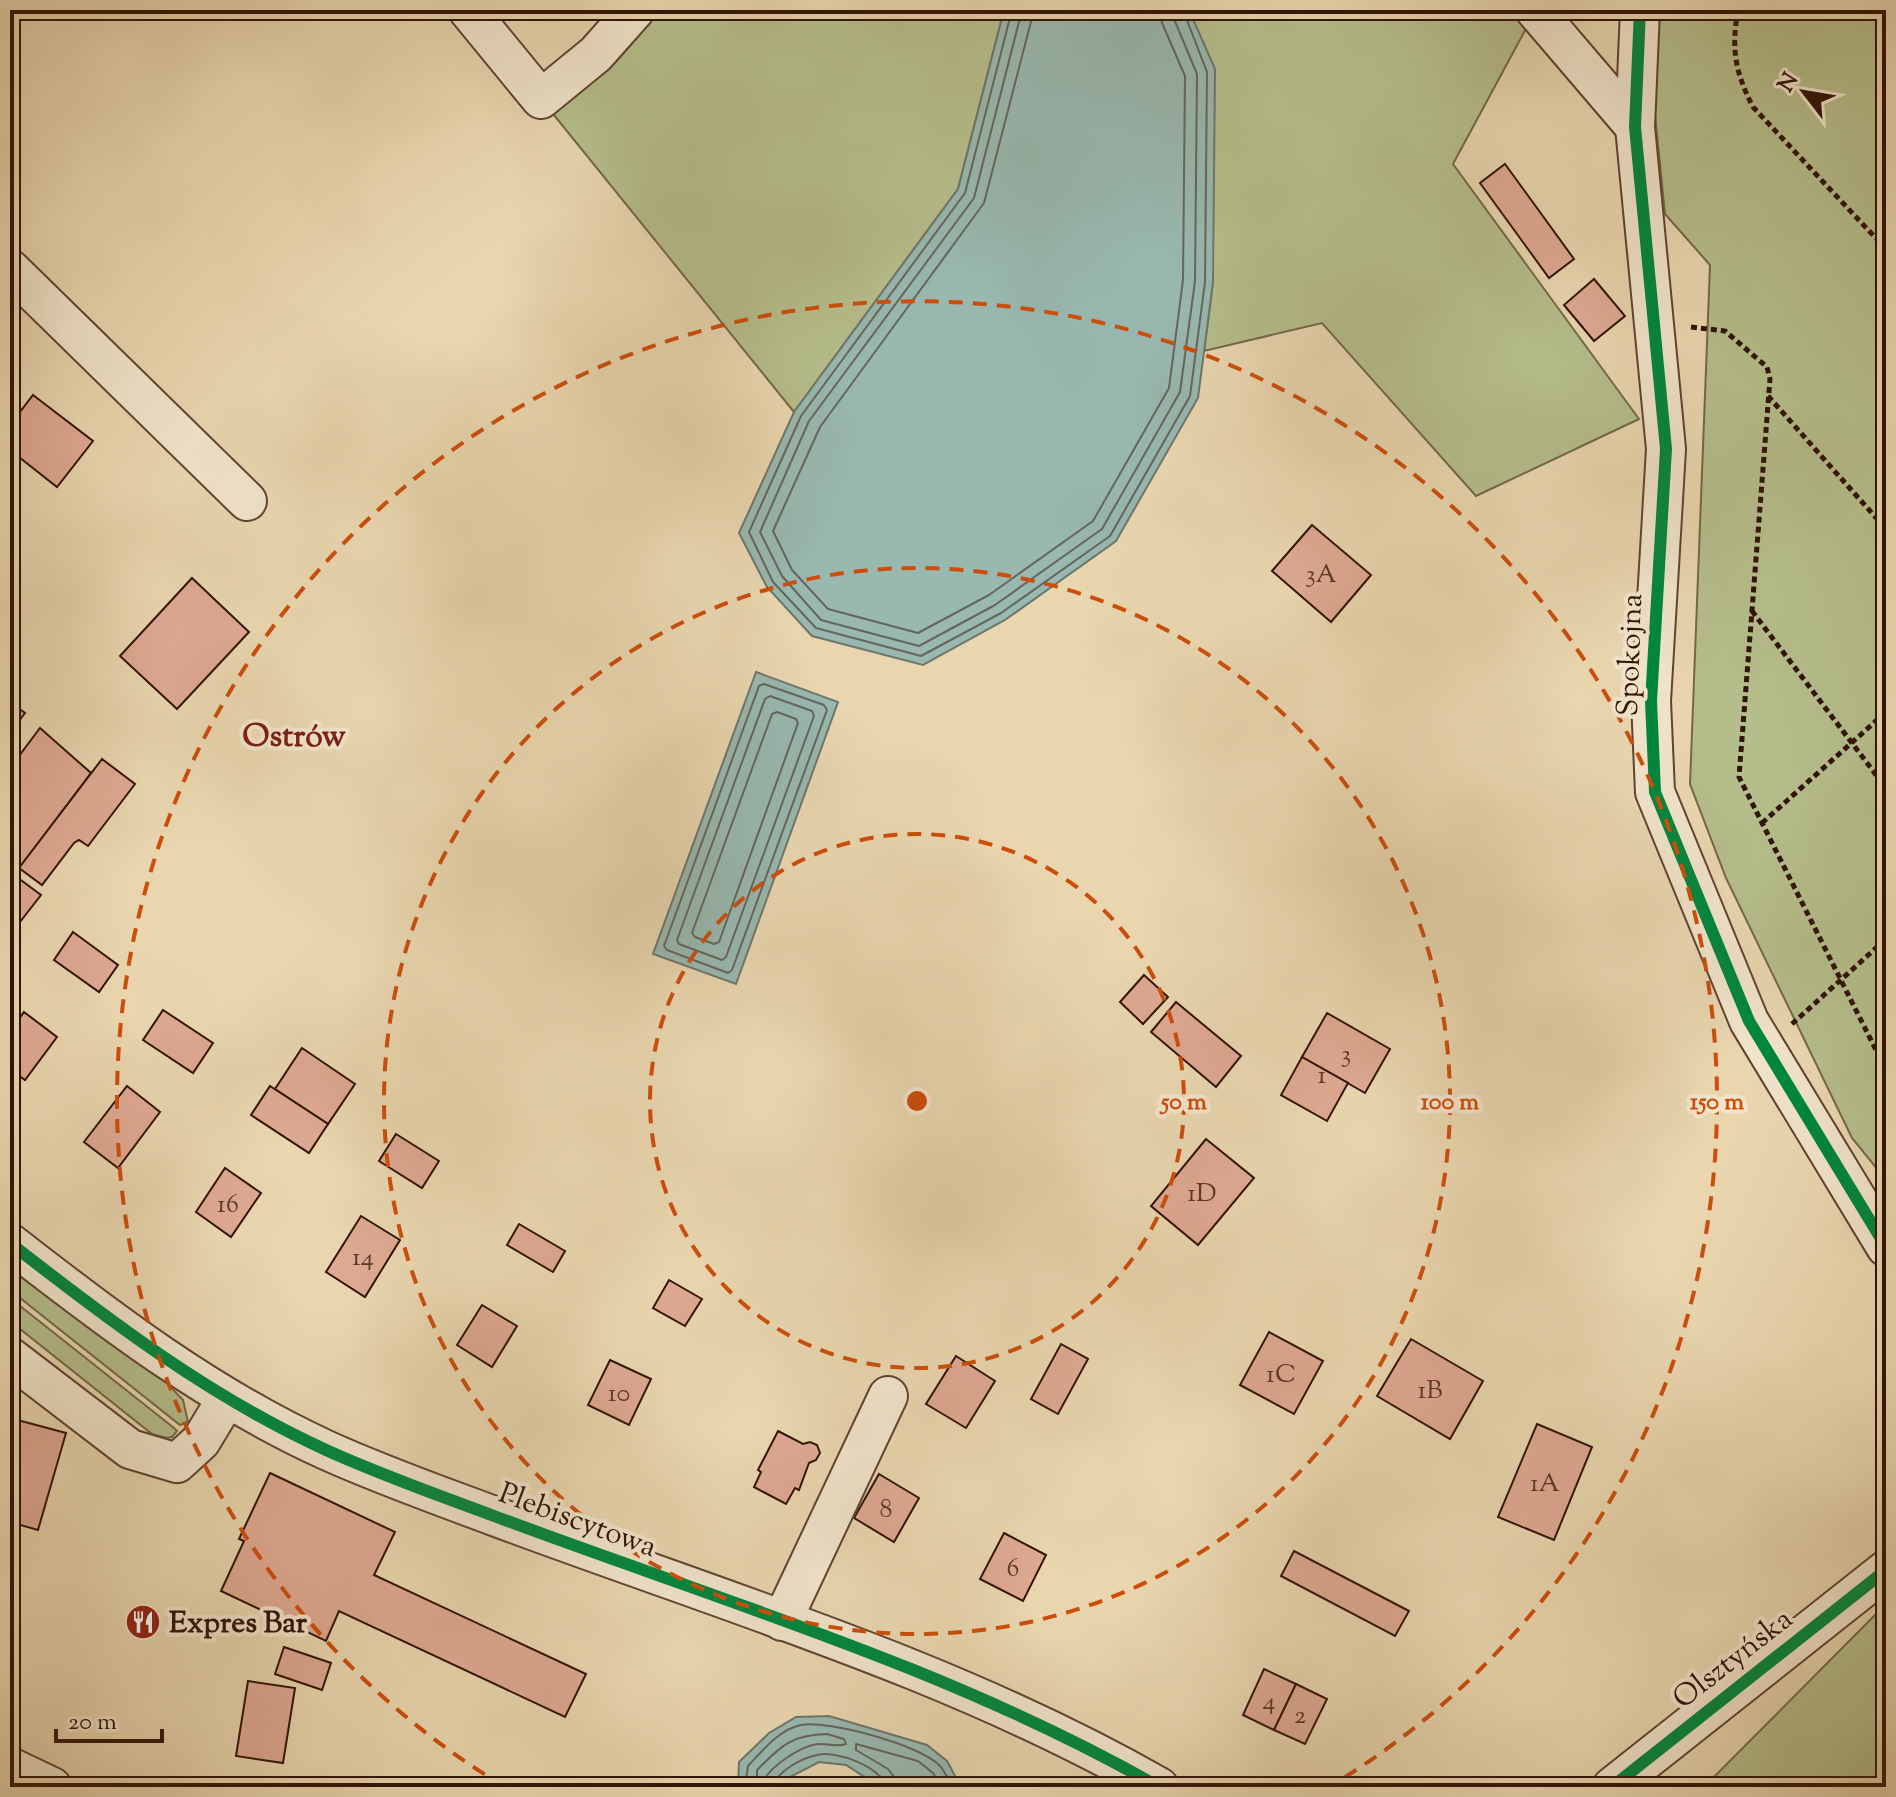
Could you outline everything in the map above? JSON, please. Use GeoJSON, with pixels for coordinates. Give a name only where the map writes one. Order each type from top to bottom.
{"type":"FeatureCollection","features":[{"type":"Feature","properties":{"kind":"street"},"geometry":{"type":"LineString","coordinates":[[468,10],[541,99],[596,54],[635,10]]}},
{"type":"Feature","properties":{"kind":"street"},"geometry":{"type":"LineString","coordinates":[[1535,10],[1635,127]]}},
{"type":"Feature","properties":{"kind":"street","name":"Spokojna"},"geometry":{"type":"LineString","coordinates":[[1640,10],[1635,127],[1666,449],[1651,701],[1655,792],[1749,1021],[1886,1247]]}},
{"type":"Feature","properties":{"kind":"street"},"geometry":{"type":"LineString","coordinates":[[10,269],[247,501]]}},
{"type":"Feature","properties":{"kind":"street","name":"Plebiscytowa"},"geometry":{"type":"LineString","coordinates":[[10,1243],[168,1361],[269,1422],[339,1455],[580,1548],[918,1671],[1022,1715],[1159,1787]]}},
{"type":"Feature","properties":{"kind":"street"},"geometry":{"type":"LineString","coordinates":[[10,1357],[130,1449],[177,1463],[201,1441],[227,1398]]}},
{"type":"Feature","properties":{"kind":"street"},"geometry":{"type":"LineString","coordinates":[[782,1621],[888,1396]]}},
{"type":"Feature","properties":{"kind":"street","name":"Olsztyńska"},"geometry":{"type":"LineString","coordinates":[[1612,1787],[1886,1570]]}},
{"type":"Feature","properties":{"kind":"street"},"geometry":{"type":"LineString","coordinates":[[10,1767],[52,1787]]}},
{"type":"Feature","properties":{"kind":"path"},"geometry":{"type":"LineString","coordinates":[[1738,10],[1734,32],[1735,62],[1753,107],[1886,249]]}},
{"type":"Feature","properties":{"kind":"path"},"geometry":{"type":"LineString","coordinates":[[1654,326],[1725,331],[1767,367],[1770,379],[1739,777],[1886,1070]]}},
{"type":"Feature","properties":{"kind":"path"},"geometry":{"type":"LineString","coordinates":[[1768,396],[1886,529]]}},
{"type":"Feature","properties":{"kind":"path"},"geometry":{"type":"LineString","coordinates":[[1752,611],[1886,788]]}},
{"type":"Feature","properties":{"kind":"path"},"geometry":{"type":"LineString","coordinates":[[1762,823],[1886,712]]}},
{"type":"Feature","properties":{"kind":"path"},"geometry":{"type":"LineString","coordinates":[[1765,1048],[1886,939]]}},
{"type":"Feature","properties":{"kind":"green space"},"geometry":{"type":"Polygon","coordinates":[[[635,10],[1004,10],[958,189],[794,412],[541,99],[635,10]]]}},
{"type":"Feature","properties":{"kind":"green space"},"geometry":{"type":"Polygon","coordinates":[[[1189,10],[1536,10],[1453,164],[1639,419],[1476,496],[1322,323],[1204,351],[1213,282],[1189,10]]]}},
{"type":"Feature","properties":{"kind":"green space"},"geometry":{"type":"Polygon","coordinates":[[[1657,10],[1886,10],[1886,1180],[1852,1138],[1726,878],[1690,784],[1710,265],[1665,214],[1655,115],[1657,10]]]}},
{"type":"Feature","properties":{"kind":"green space"},"geometry":{"type":"Polygon","coordinates":[[[10,1269],[162,1378],[183,1400],[188,1422],[180,1425],[10,1290],[10,1269]]]}},
{"type":"Feature","properties":{"kind":"green space"},"geometry":{"type":"Polygon","coordinates":[[[10,1298],[177,1431],[167,1438],[152,1434],[10,1321],[10,1298]]]}},
{"type":"Feature","properties":{"kind":"green space"},"geometry":{"type":"Polygon","coordinates":[[[1886,1604],[1886,1787],[1704,1787],[1886,1604]]]}},
{"type":"Feature","properties":{"kind":"water"},"geometry":{"type":"Polygon","coordinates":[[[1004,10],[1189,10],[1215,69],[1213,282],[1198,398],[1116,541],[1005,620],[923,665],[812,636],[767,587],[739,533],[794,412],[958,189],[1004,10]]]}},
{"type":"Feature","properties":{"kind":"water"},"geometry":{"type":"Polygon","coordinates":[[[756,672],[838,702],[736,984],[653,954],[756,672]]]}},
{"type":"Feature","properties":{"kind":"water"},"geometry":{"type":"Polygon","coordinates":[[[829,1716],[927,1745],[947,1761],[961,1787],[880,1787],[846,1765],[819,1762],[788,1778],[778,1787],[738,1787],[739,1762],[769,1733],[796,1717],[829,1716]]]}},
{"type":"Feature","properties":{"kind":"building"},"geometry":{"type":"Polygon","coordinates":[[[1505,164],[1574,259],[1549,278],[1480,183],[1505,164]]]}},
{"type":"Feature","properties":{"kind":"building"},"geometry":{"type":"Polygon","coordinates":[[[1594,279],[1625,316],[1594,341],[1564,305],[1594,279]]]}},
{"type":"Feature","properties":{"kind":"building"},"geometry":{"type":"Polygon","coordinates":[[[33,395],[93,441],[57,487],[10,450],[10,425],[33,395]]]}},
{"type":"Feature","properties":{"kind":"building"},"geometry":{"type":"Polygon","coordinates":[[[1312,525],[1371,575],[1331,622],[1272,571],[1312,525]]]}},
{"type":"Feature","properties":{"kind":"building"},"geometry":{"type":"Polygon","coordinates":[[[192,578],[249,632],[177,709],[120,656],[192,578]]]}},
{"type":"Feature","properties":{"kind":"building"},"geometry":{"type":"Polygon","coordinates":[[[10,702],[25,713],[10,733],[10,702]]]}},
{"type":"Feature","properties":{"kind":"building"},"geometry":{"type":"Polygon","coordinates":[[[40,728],[91,773],[17,871],[10,865],[10,768],[40,728]]]}},
{"type":"Feature","properties":{"kind":"building"},"geometry":{"type":"Polygon","coordinates":[[[102,759],[135,784],[88,846],[79,840],[74,843],[42,885],[19,868],[102,759]]]}},
{"type":"Feature","properties":{"kind":"building"},"geometry":{"type":"Polygon","coordinates":[[[10,872],[41,895],[20,922],[10,915],[10,872]]]}},
{"type":"Feature","properties":{"kind":"building"},"geometry":{"type":"Polygon","coordinates":[[[73,932],[118,965],[99,992],[54,960],[73,932]]]}},
{"type":"Feature","properties":{"kind":"building"},"geometry":{"type":"Polygon","coordinates":[[[1144,975],[1168,997],[1143,1024],[1120,1002],[1144,975]]]}},
{"type":"Feature","properties":{"kind":"building"},"geometry":{"type":"Polygon","coordinates":[[[1176,1002],[1241,1056],[1216,1087],[1151,1032],[1176,1002]]]}},
{"type":"Feature","properties":{"kind":"building"},"geometry":{"type":"Polygon","coordinates":[[[163,1010],[213,1043],[193,1073],[143,1040],[163,1010]]]}},
{"type":"Feature","properties":{"kind":"building"},"geometry":{"type":"Polygon","coordinates":[[[24,1012],[57,1037],[25,1080],[10,1069],[10,1031],[24,1012]]]}},
{"type":"Feature","properties":{"kind":"building"},"geometry":{"type":"Polygon","coordinates":[[[1327,1013],[1390,1049],[1365,1093],[1302,1057],[1327,1013]]]}},
{"type":"Feature","properties":{"kind":"building"},"geometry":{"type":"Polygon","coordinates":[[[302,1048],[355,1084],[328,1124],[275,1089],[302,1048]]]}},
{"type":"Feature","properties":{"kind":"building"},"geometry":{"type":"Polygon","coordinates":[[[1302,1057],[1348,1083],[1327,1121],[1281,1095],[1302,1057]]]}},
{"type":"Feature","properties":{"kind":"building"},"geometry":{"type":"Polygon","coordinates":[[[127,1086],[160,1112],[118,1168],[84,1142],[127,1086]]]}},
{"type":"Feature","properties":{"kind":"building"},"geometry":{"type":"Polygon","coordinates":[[[270,1086],[328,1124],[309,1153],[251,1115],[270,1086]]]}},
{"type":"Feature","properties":{"kind":"building"},"geometry":{"type":"Polygon","coordinates":[[[396,1134],[439,1161],[422,1188],[379,1161],[396,1134]]]}},
{"type":"Feature","properties":{"kind":"building"},"geometry":{"type":"Polygon","coordinates":[[[1206,1139],[1254,1178],[1198,1245],[1151,1206],[1206,1139]]]}},
{"type":"Feature","properties":{"kind":"building"},"geometry":{"type":"Polygon","coordinates":[[[225,1168],[261,1193],[231,1237],[196,1212],[225,1168]]]}},
{"type":"Feature","properties":{"kind":"building"},"geometry":{"type":"Polygon","coordinates":[[[361,1216],[400,1240],[365,1297],[326,1272],[361,1216]]]}},
{"type":"Feature","properties":{"kind":"building"},"geometry":{"type":"Polygon","coordinates":[[[519,1224],[565,1251],[553,1272],[507,1245],[519,1224]]]}},
{"type":"Feature","properties":{"kind":"building"},"geometry":{"type":"Polygon","coordinates":[[[669,1280],[702,1299],[685,1326],[653,1308],[669,1280]]]}},
{"type":"Feature","properties":{"kind":"building"},"geometry":{"type":"Polygon","coordinates":[[[482,1305],[517,1326],[492,1367],[457,1345],[482,1305]]]}},
{"type":"Feature","properties":{"kind":"building"},"geometry":{"type":"Polygon","coordinates":[[[1269,1332],[1323,1361],[1294,1414],[1240,1385],[1269,1332]]]}},
{"type":"Feature","properties":{"kind":"building"},"geometry":{"type":"Polygon","coordinates":[[[1411,1339],[1483,1381],[1450,1439],[1377,1396],[1411,1339]]]}},
{"type":"Feature","properties":{"kind":"building"},"geometry":{"type":"Polygon","coordinates":[[[1061,1344],[1088,1359],[1058,1414],[1031,1399],[1061,1344]]]}},
{"type":"Feature","properties":{"kind":"building"},"geometry":{"type":"Polygon","coordinates":[[[956,1356],[995,1381],[966,1428],[926,1404],[956,1356]]]}},
{"type":"Feature","properties":{"kind":"building"},"geometry":{"type":"Polygon","coordinates":[[[610,1360],[651,1379],[629,1425],[588,1405],[610,1360]]]}},
{"type":"Feature","properties":{"kind":"building"},"geometry":{"type":"Polygon","coordinates":[[[10,1418],[66,1433],[38,1530],[10,1522],[10,1418]]]}},
{"type":"Feature","properties":{"kind":"building"},"geometry":{"type":"Polygon","coordinates":[[[1537,1424],[1592,1447],[1554,1540],[1498,1517],[1537,1424]]]}},
{"type":"Feature","properties":{"kind":"building"},"geometry":{"type":"Polygon","coordinates":[[[778,1431],[803,1444],[810,1442],[817,1445],[820,1453],[816,1460],[809,1463],[799,1490],[795,1488],[786,1504],[754,1487],[761,1472],[758,1470],[778,1431]]]}},
{"type":"Feature","properties":{"kind":"building"},"geometry":{"type":"Polygon","coordinates":[[[270,1473],[395,1532],[374,1575],[586,1674],[565,1717],[339,1611],[326,1641],[221,1591],[244,1541],[239,1539],[270,1473]]]}},
{"type":"Feature","properties":{"kind":"building"},"geometry":{"type":"Polygon","coordinates":[[[879,1474],[919,1498],[894,1542],[854,1518],[879,1474]]]}},
{"type":"Feature","properties":{"kind":"building"},"geometry":{"type":"Polygon","coordinates":[[[1004,1533],[1046,1555],[1023,1601],[980,1579],[1004,1533]]]}},
{"type":"Feature","properties":{"kind":"building"},"geometry":{"type":"Polygon","coordinates":[[[1294,1551],[1409,1611],[1395,1636],[1281,1576],[1294,1551]]]}},
{"type":"Feature","properties":{"kind":"building"},"geometry":{"type":"Polygon","coordinates":[[[284,1647],[331,1663],[322,1690],[275,1674],[284,1647]]]}},
{"type":"Feature","properties":{"kind":"building"},"geometry":{"type":"Polygon","coordinates":[[[1264,1669],[1296,1684],[1274,1730],[1243,1715],[1264,1669]]]}},
{"type":"Feature","properties":{"kind":"building"},"geometry":{"type":"Polygon","coordinates":[[[248,1681],[295,1688],[283,1763],[236,1756],[248,1681]]]}},
{"type":"Feature","properties":{"kind":"building"},"geometry":{"type":"Polygon","coordinates":[[[1296,1684],[1327,1699],[1305,1744],[1274,1730],[1296,1684]]]}},
{"type":"Feature","properties":{"kind":"cycle path"},"geometry":{"type":"LineString","coordinates":[[1640,10],[1635,127],[1666,449],[1651,701],[1655,792],[1749,1021],[1886,1247]]}},
{"type":"Feature","properties":{"kind":"cycle path"},"geometry":{"type":"LineString","coordinates":[[10,1243],[123,1329],[201,1382],[326,1450],[431,1492],[916,1671],[999,1706],[1159,1787]]}},
{"type":"Feature","properties":{"kind":"cycle path"},"geometry":{"type":"LineString","coordinates":[[1612,1787],[1886,1570]]}},
{"type":"Feature","properties":{"kind":"place","name":"Expres Bar"},"geometry":{"type":"Point","coordinates":[143,1622]}},
{"type":"Feature","properties":{"kind":"district","name":"Ostrów"},"geometry":{"type":"Point","coordinates":[294,735]}}]}
